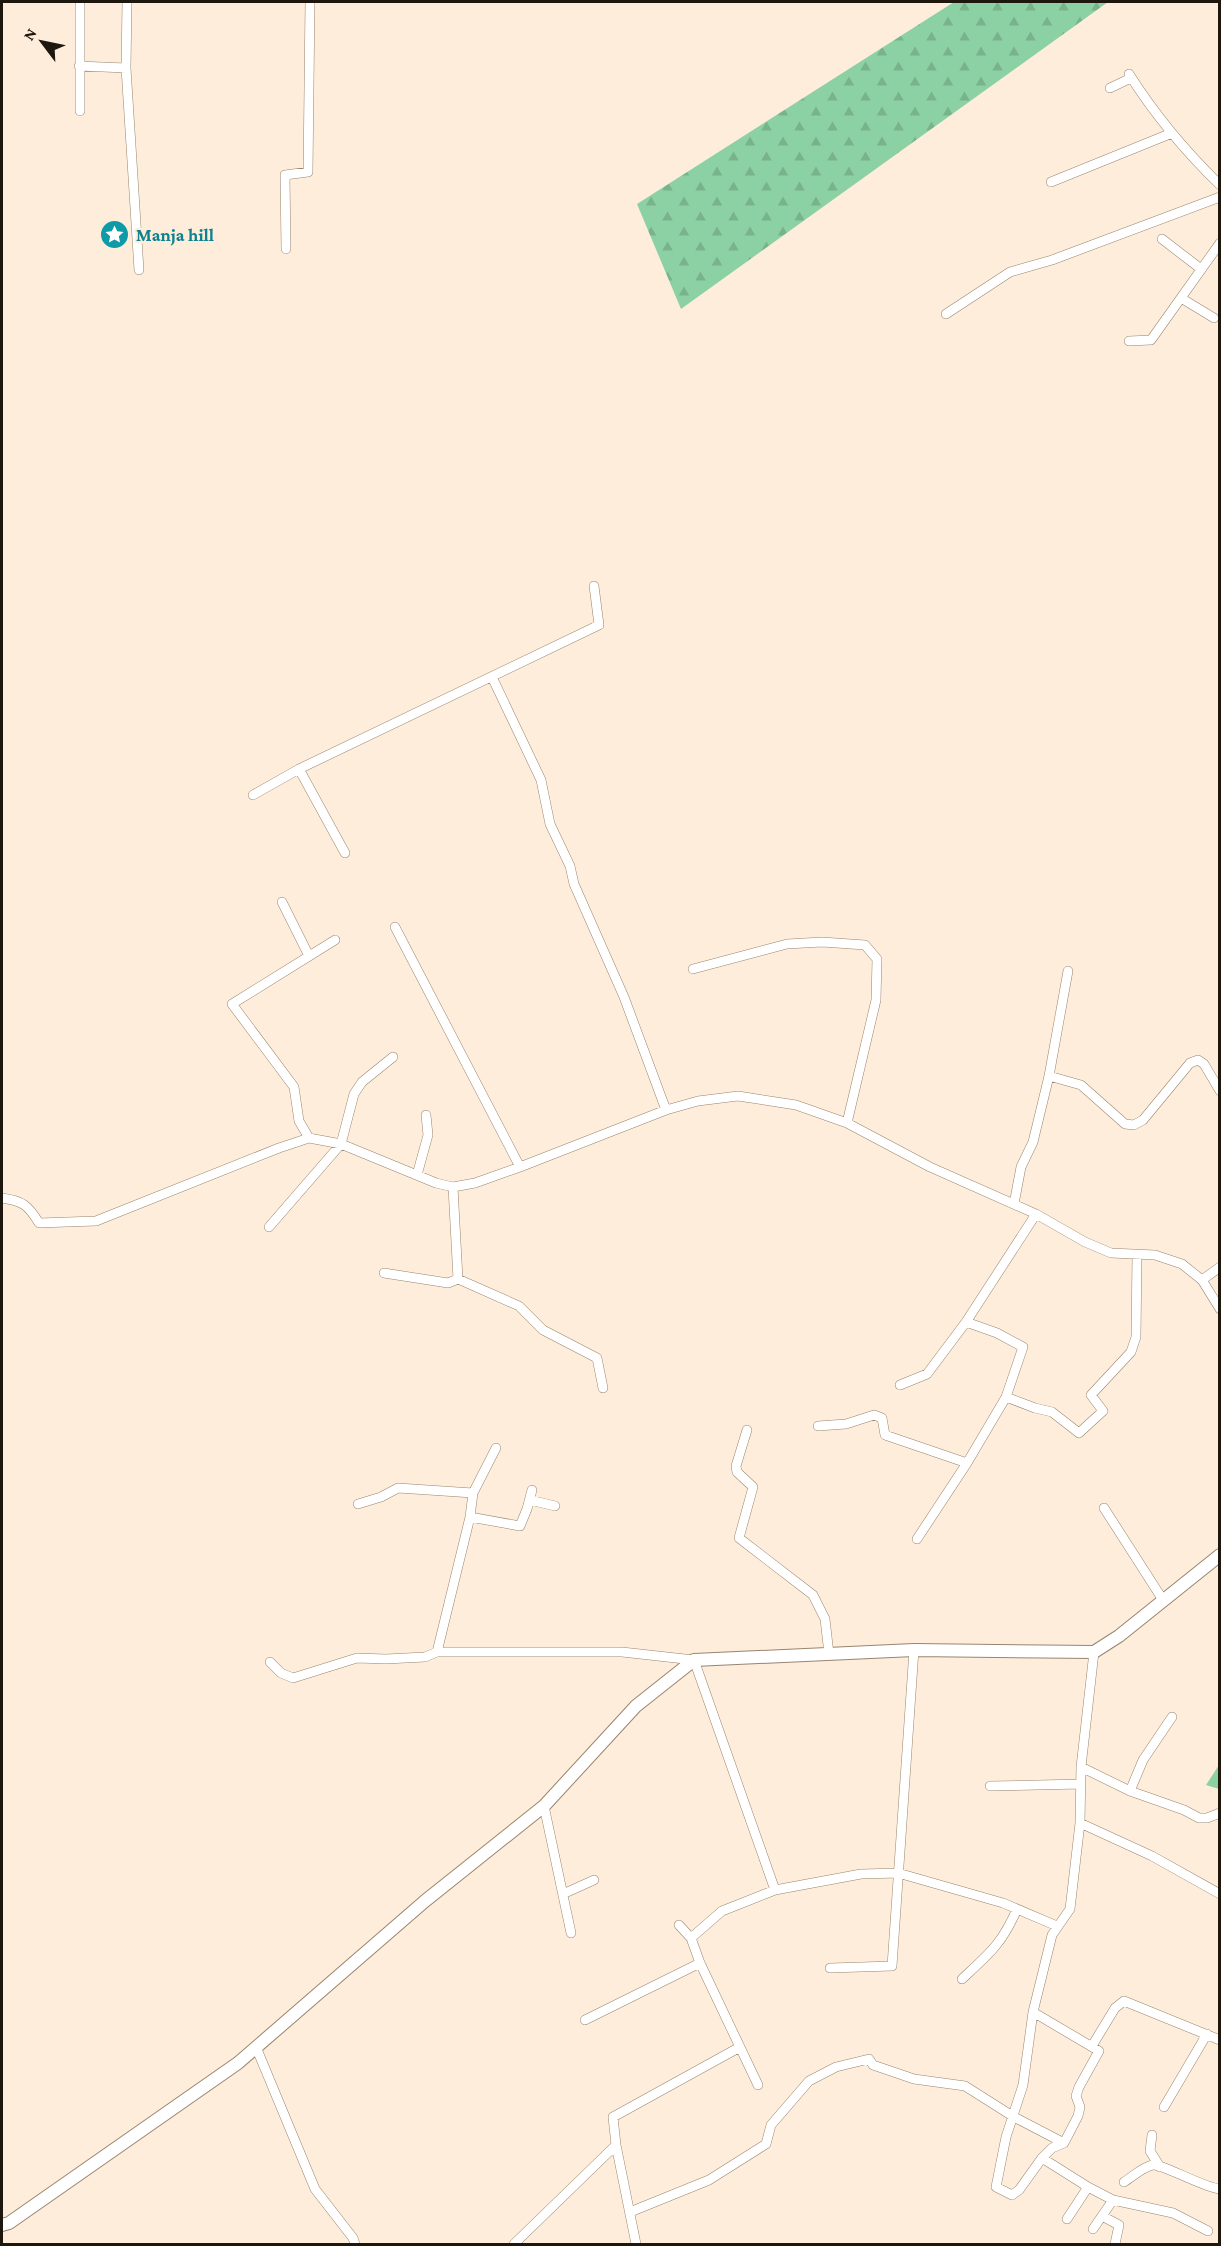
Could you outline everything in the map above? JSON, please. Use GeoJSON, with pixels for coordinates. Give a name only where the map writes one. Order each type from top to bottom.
{"type":"FeatureCollection","features":[{"type":"Feature","properties":{"kind":"street"},"geometry":{"type":"LineString","coordinates":[[80,2],[80,111]]}},
{"type":"Feature","properties":{"kind":"street"},"geometry":{"type":"LineString","coordinates":[[127,2],[126,68],[139,270]]}},
{"type":"Feature","properties":{"kind":"street"},"geometry":{"type":"LineString","coordinates":[[286,249],[285,175],[308,172],[310,2]]}},
{"type":"Feature","properties":{"kind":"street"},"geometry":{"type":"LineString","coordinates":[[79,66],[126,68]]}},
{"type":"Feature","properties":{"kind":"street"},"geometry":{"type":"LineString","coordinates":[[1110,88],[1130,76],[1152,110],[1199,165],[1220,185]]}},
{"type":"Feature","properties":{"kind":"street"},"geometry":{"type":"LineString","coordinates":[[1051,182],[1172,134]]}},
{"type":"Feature","properties":{"kind":"street"},"geometry":{"type":"LineString","coordinates":[[946,314],[1010,272],[1052,260],[1220,197]]}},
{"type":"Feature","properties":{"kind":"street"},"geometry":{"type":"LineString","coordinates":[[1162,239],[1201,269]]}},
{"type":"Feature","properties":{"kind":"street"},"geometry":{"type":"LineString","coordinates":[[1129,341],[1151,340],[1220,243]]}},
{"type":"Feature","properties":{"kind":"street"},"geometry":{"type":"LineString","coordinates":[[1181,298],[1215,318]]}},
{"type":"Feature","properties":{"kind":"street"},"geometry":{"type":"LineString","coordinates":[[253,795],[299,769],[598,626],[594,586]]}},
{"type":"Feature","properties":{"kind":"street"},"geometry":{"type":"LineString","coordinates":[[492,677],[541,780],[550,824],[570,866],[574,884],[624,997],[666,1110]]}},
{"type":"Feature","properties":{"kind":"street"},"geometry":{"type":"LineString","coordinates":[[299,769],[345,853]]}},
{"type":"Feature","properties":{"kind":"street"},"geometry":{"type":"LineString","coordinates":[[282,902],[309,956]]}},
{"type":"Feature","properties":{"kind":"street"},"geometry":{"type":"LineString","coordinates":[[395,927],[520,1167]]}},
{"type":"Feature","properties":{"kind":"street"},"geometry":{"type":"LineString","coordinates":[[309,1138],[299,1121],[294,1087],[232,1004],[335,940]]}},
{"type":"Feature","properties":{"kind":"street"},"geometry":{"type":"LineString","coordinates":[[693,969],[787,944],[822,942],[865,945],[877,959],[876,1000],[847,1123]]}},
{"type":"Feature","properties":{"kind":"street"},"geometry":{"type":"LineString","coordinates":[[1014,1204],[1021,1167],[1033,1142],[1049,1076],[1068,971]]}},
{"type":"Feature","properties":{"kind":"street"},"geometry":{"type":"LineString","coordinates":[[269,1227],[341,1144],[354,1094],[362,1082],[393,1057]]}},
{"type":"Feature","properties":{"kind":"street"},"geometry":{"type":"LineString","coordinates":[[1049,1076],[1081,1085],[1125,1124],[1134,1125],[1143,1120],[1190,1063],[1198,1060],[1204,1064],[1220,1090]]}},
{"type":"Feature","properties":{"kind":"street"},"geometry":{"type":"LineString","coordinates":[[2,1198],[19,1200],[31,1209],[39,1223],[96,1221],[309,1138],[341,1144],[453,1187],[475,1183],[520,1167],[666,1110],[698,1101],[738,1096],[796,1105],[847,1123],[930,1167],[1036,1214],[1111,1253],[1155,1255],[1182,1264],[1202,1280],[1220,1309]]}},
{"type":"Feature","properties":{"kind":"street"},"geometry":{"type":"LineString","coordinates":[[417,1175],[428,1135],[426,1115]]}},
{"type":"Feature","properties":{"kind":"street"},"geometry":{"type":"LineString","coordinates":[[453,1187],[458,1279]]}},
{"type":"Feature","properties":{"kind":"street"},"geometry":{"type":"LineString","coordinates":[[900,1385],[927,1374],[966,1322],[1036,1214]]}},
{"type":"Feature","properties":{"kind":"street"},"geometry":{"type":"LineString","coordinates":[[1006,1397],[1052,1412],[1079,1433],[1103,1412],[1090,1395],[1131,1352],[1136,1337],[1137,1255]]}},
{"type":"Feature","properties":{"kind":"street"},"geometry":{"type":"LineString","coordinates":[[1202,1280],[1220,1267]]}},
{"type":"Feature","properties":{"kind":"street"},"geometry":{"type":"LineString","coordinates":[[384,1273],[448,1283],[458,1279],[519,1306],[543,1330],[597,1358],[603,1388]]}},
{"type":"Feature","properties":{"kind":"street"},"geometry":{"type":"LineString","coordinates":[[917,1539],[968,1463],[1006,1397],[1023,1347],[997,1333],[966,1322]]}},
{"type":"Feature","properties":{"kind":"street"},"geometry":{"type":"LineString","coordinates":[[818,1426],[846,1424],[874,1415],[882,1418],[885,1435],[968,1463]]}},
{"type":"Feature","properties":{"kind":"street"},"geometry":{"type":"LineString","coordinates":[[747,1430],[736,1466],[737,1472],[753,1487],[739,1539],[813,1595],[825,1619],[829,1654]]}},
{"type":"Feature","properties":{"kind":"street"},"geometry":{"type":"LineString","coordinates":[[437,1652],[470,1517],[473,1493],[496,1448]]}},
{"type":"Feature","properties":{"kind":"street"},"geometry":{"type":"LineString","coordinates":[[358,1504],[381,1497],[398,1488],[473,1493]]}},
{"type":"Feature","properties":{"kind":"street"},"geometry":{"type":"LineString","coordinates":[[470,1517],[520,1526],[531,1495],[555,1506]]}},
{"type":"Feature","properties":{"kind":"street"},"geometry":{"type":"LineString","coordinates":[[1104,1508],[1164,1600]]}},
{"type":"Feature","properties":{"kind":"street"},"geometry":{"type":"LineString","coordinates":[[270,1662],[281,1673],[293,1678],[357,1658],[425,1657],[437,1652],[621,1652],[694,1660],[914,1650],[1094,1652],[1119,1636],[1220,1556]]}},
{"type":"Feature","properties":{"kind":"street"},"geometry":{"type":"LineString","coordinates":[[830,1968],[892,1966],[914,1650]]}},
{"type":"Feature","properties":{"kind":"street"},"geometry":{"type":"LineString","coordinates":[[1033,2012],[1099,2051],[1079,2087],[1076,2096],[1080,2107],[1078,2116],[1064,2143],[1052,2148],[1042,2158],[1012,2195],[996,2187],[1006,2137],[1023,2085],[1033,2012],[1052,1935],[1070,1910],[1080,1823],[1081,1767],[1094,1652]]}},
{"type":"Feature","properties":{"kind":"street"},"geometry":{"type":"LineString","coordinates":[[2,2225],[9,2223],[219,2076],[256,2047],[424,1901],[544,1806],[636,1706],[694,1660]]}},
{"type":"Feature","properties":{"kind":"street"},"geometry":{"type":"LineString","coordinates":[[694,1660],[775,1890]]}},
{"type":"Feature","properties":{"kind":"street"},"geometry":{"type":"LineString","coordinates":[[1130,1791],[1143,1760],[1172,1717]]}},
{"type":"Feature","properties":{"kind":"street"},"geometry":{"type":"LineString","coordinates":[[1081,1767],[1130,1791],[1184,1810],[1199,1818],[1207,1818],[1220,1813]]}},
{"type":"Feature","properties":{"kind":"street"},"geometry":{"type":"LineString","coordinates":[[990,1786],[1081,1784]]}},
{"type":"Feature","properties":{"kind":"street"},"geometry":{"type":"LineString","coordinates":[[544,1806],[571,1933]]}},
{"type":"Feature","properties":{"kind":"street"},"geometry":{"type":"LineString","coordinates":[[1080,1823],[1152,1856],[1220,1894]]}},
{"type":"Feature","properties":{"kind":"street"},"geometry":{"type":"LineString","coordinates":[[691,1938],[722,1911],[775,1890],[861,1874],[898,1873],[1003,1903],[1057,1926]]}},
{"type":"Feature","properties":{"kind":"street"},"geometry":{"type":"LineString","coordinates":[[563,1894],[594,1880]]}},
{"type":"Feature","properties":{"kind":"street"},"geometry":{"type":"LineString","coordinates":[[962,1979],[994,1950],[1008,1932],[1017,1909]]}},
{"type":"Feature","properties":{"kind":"street"},"geometry":{"type":"LineString","coordinates":[[679,1925],[691,1938],[700,1963],[758,2085]]}},
{"type":"Feature","properties":{"kind":"street"},"geometry":{"type":"LineString","coordinates":[[585,2020],[700,1963]]}},
{"type":"Feature","properties":{"kind":"street"},"geometry":{"type":"LineString","coordinates":[[1092,2046],[1115,2008],[1124,2001],[1220,2040]]}},
{"type":"Feature","properties":{"kind":"street"},"geometry":{"type":"LineString","coordinates":[[1164,2107],[1208,2034]]}},
{"type":"Feature","properties":{"kind":"street"},"geometry":{"type":"LineString","coordinates":[[256,2047],[315,2189],[353,2238],[355,2244]]}},
{"type":"Feature","properties":{"kind":"street"},"geometry":{"type":"LineString","coordinates":[[636,2244],[615,2145],[614,2117],[740,2047]]}},
{"type":"Feature","properties":{"kind":"street"},"geometry":{"type":"LineString","coordinates":[[630,2212],[709,2180],[766,2144],[771,2125],[808,2082],[836,2067],[869,2059],[873,2065],[914,2079],[965,2086],[1013,2116],[1064,2143]]}},
{"type":"Feature","properties":{"kind":"street"},"geometry":{"type":"LineString","coordinates":[[1152,2135],[1150,2151],[1160,2166]]}},
{"type":"Feature","properties":{"kind":"street"},"geometry":{"type":"LineString","coordinates":[[514,2244],[615,2145]]}},
{"type":"Feature","properties":{"kind":"street"},"geometry":{"type":"LineString","coordinates":[[1042,2158],[1113,2200],[1173,2214],[1208,2230]]}},
{"type":"Feature","properties":{"kind":"street"},"geometry":{"type":"LineString","coordinates":[[1124,2182],[1152,2165],[1160,2166],[1190,2181],[1220,2189]]}},
{"type":"Feature","properties":{"kind":"street"},"geometry":{"type":"LineString","coordinates":[[1066,2219],[1088,2187]]}},
{"type":"Feature","properties":{"kind":"street"},"geometry":{"type":"LineString","coordinates":[[1093,2229],[1113,2200]]}},
{"type":"Feature","properties":{"kind":"street"},"geometry":{"type":"LineString","coordinates":[[1102,2216],[1119,2225],[1115,2244]]}},
{"type":"Feature","properties":{"kind":"green space"},"geometry":{"type":"Polygon","coordinates":[[[954,2],[1108,2],[681,309],[637,204],[954,2]]]}},
{"type":"Feature","properties":{"kind":"green space"},"geometry":{"type":"Polygon","coordinates":[[[1219,1765],[1219,1789],[1206,1785],[1219,1765]]]}},
{"type":"Feature","properties":{"kind":"place","name":"Manja hill"},"geometry":{"type":"Point","coordinates":[115,235]}}]}
